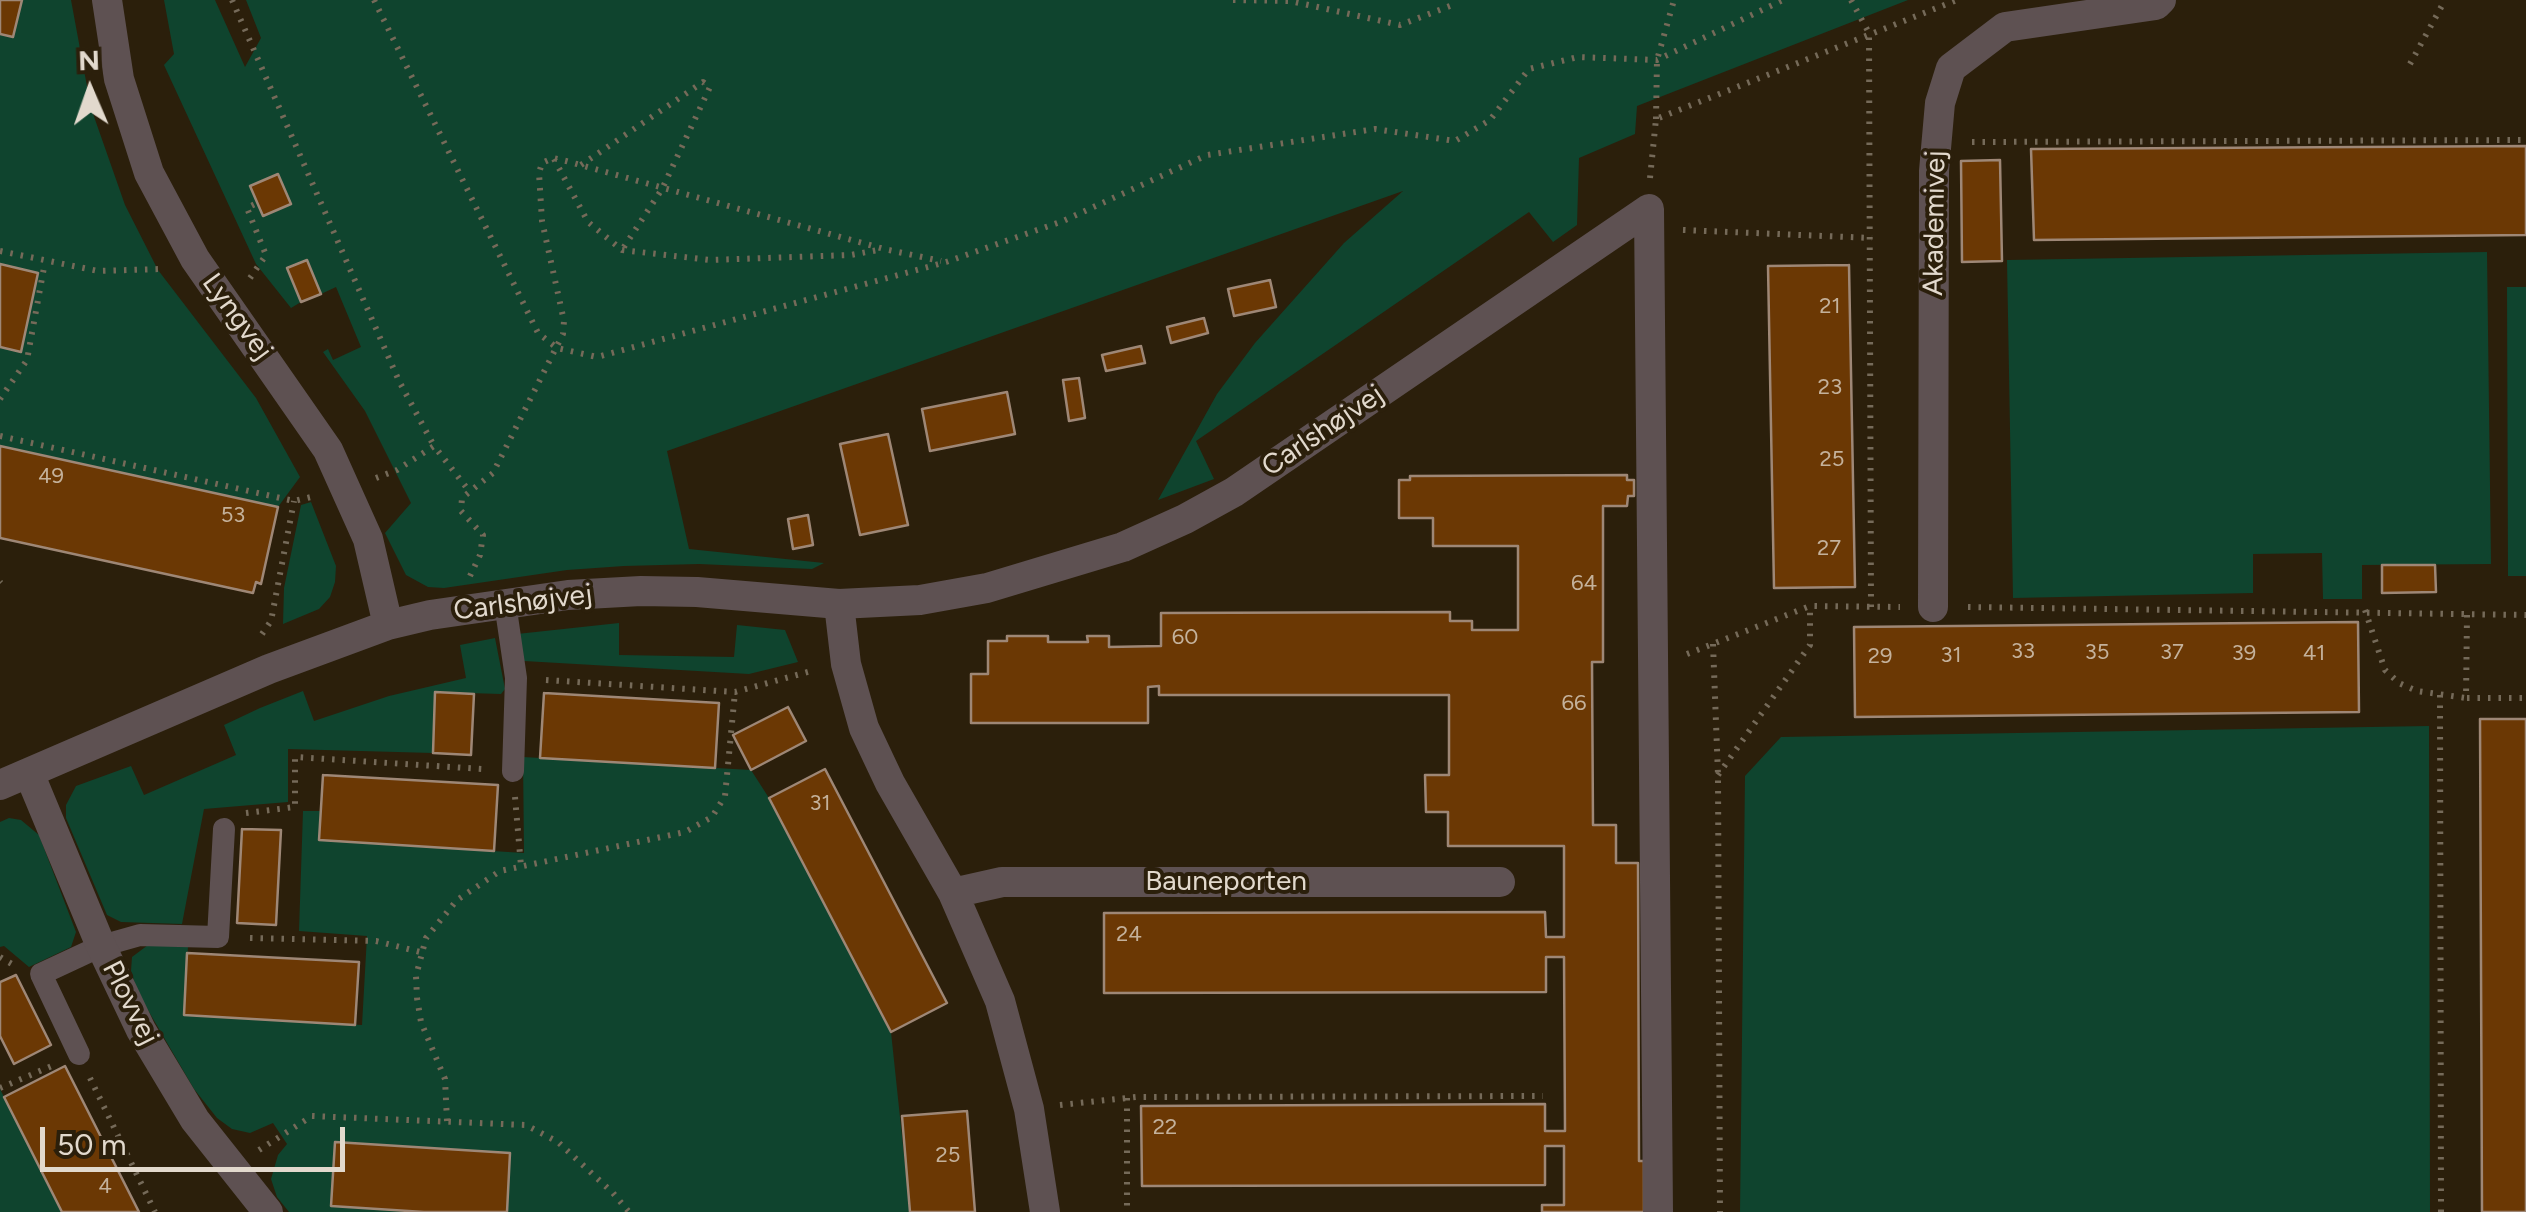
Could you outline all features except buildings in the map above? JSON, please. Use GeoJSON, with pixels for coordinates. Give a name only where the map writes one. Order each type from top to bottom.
{"type":"FeatureCollection","features":[{"type":"Feature","properties":{"kind":"street","name":"Lyngvej"},"geometry":{"type":"LineString","coordinates":[[107,0],[119,79],[148,173],[195,259],[308,416],[347,489],[368,540],[388,625]]}},
{"type":"Feature","properties":{"kind":"street","name":"Akademivej"},"geometry":{"type":"LineString","coordinates":[[1933,607],[1935,142],[1940,103],[1951,68],[2005,27],[2156,5],[2161,0]]}},
{"type":"Feature","properties":{"kind":"street","name":"Carlshøjvej"},"geometry":{"type":"LineString","coordinates":[[0,785],[269,669],[388,625],[472,607],[641,591],[839,604],[920,600],[987,588],[1123,547],[1234,492],[1648,220]]}},
{"type":"Feature","properties":{"kind":"street"},"geometry":{"type":"LineString","coordinates":[[1648,220],[1658,1212]]}},
{"type":"Feature","properties":{"kind":"street"},"geometry":{"type":"LineString","coordinates":[[839,604],[846,664],[864,728],[953,894],[1000,1002],[1029,1109],[1045,1212]]}},
{"type":"Feature","properties":{"kind":"street","name":"Plovvej"},"geometry":{"type":"LineString","coordinates":[[29,773],[101,946],[142,1030],[195,1120],[268,1212]]}},
{"type":"Feature","properties":{"kind":"street","name":"Bauneporten"},"geometry":{"type":"LineString","coordinates":[[953,894],[1002,882],[1500,882]]}},
{"type":"Feature","properties":{"kind":"lane"},"geometry":{"type":"LineString","coordinates":[[505,603],[516,678],[513,771]]}},
{"type":"Feature","properties":{"kind":"lane"},"geometry":{"type":"LineString","coordinates":[[78,1054],[41,974],[101,946],[140,935],[218,937],[224,829]]}},
{"type":"Feature","properties":{"kind":"path"},"geometry":{"type":"LineString","coordinates":[[232,0],[399,381],[434,446],[470,492]]}},
{"type":"Feature","properties":{"kind":"path"},"geometry":{"type":"LineString","coordinates":[[374,0],[538,333],[557,348],[597,357],[946,262],[1063,220],[1207,154],[1375,129],[1455,140],[1490,120],[1529,69],[1578,57],[1656,60],[1782,0]]}},
{"type":"Feature","properties":{"kind":"path"},"geometry":{"type":"LineString","coordinates":[[1233,0],[1290,1],[1400,25],[1450,6],[1454,0]]}},
{"type":"Feature","properties":{"kind":"path"},"geometry":{"type":"LineString","coordinates":[[1674,0],[1656,60],[1648,220],[1872,238]]}},
{"type":"Feature","properties":{"kind":"path"},"geometry":{"type":"LineString","coordinates":[[1851,0],[1869,33],[1871,608]]}},
{"type":"Feature","properties":{"kind":"path"},"geometry":{"type":"LineString","coordinates":[[1656,119],[1957,0]]}},
{"type":"Feature","properties":{"kind":"path"},"geometry":{"type":"LineString","coordinates":[[2410,64],[2444,0]]}},
{"type":"Feature","properties":{"kind":"path"},"geometry":{"type":"LineString","coordinates":[[580,166],[702,82],[710,87],[662,189],[622,250]]}},
{"type":"Feature","properties":{"kind":"path"},"geometry":{"type":"LineString","coordinates":[[1935,142],[2526,140]]}},
{"type":"Feature","properties":{"kind":"path"},"geometry":{"type":"LineString","coordinates":[[553,158],[588,222],[622,250],[710,260],[851,255],[884,249]]}},
{"type":"Feature","properties":{"kind":"path"},"geometry":{"type":"LineString","coordinates":[[472,607],[470,577],[480,555],[483,535],[462,511],[462,498],[492,473],[557,348],[564,321],[542,221],[542,163],[553,158],[884,249],[946,262]]}},
{"type":"Feature","properties":{"kind":"path"},"geometry":{"type":"LineString","coordinates":[[230,308],[266,254],[247,208],[257,203]]}},
{"type":"Feature","properties":{"kind":"path"},"geometry":{"type":"LineString","coordinates":[[0,251],[98,271],[158,270],[195,259]]}},
{"type":"Feature","properties":{"kind":"path"},"geometry":{"type":"LineString","coordinates":[[0,399],[27,360],[45,262]]}},
{"type":"Feature","properties":{"kind":"path"},"geometry":{"type":"LineString","coordinates":[[0,436],[294,501],[347,489],[398,470],[434,446]]}},
{"type":"Feature","properties":{"kind":"path"},"geometry":{"type":"LineString","coordinates":[[257,641],[272,621],[294,501]]}},
{"type":"Feature","properties":{"kind":"path"},"geometry":{"type":"LineString","coordinates":[[1653,668],[1810,606],[2526,615]]}},
{"type":"Feature","properties":{"kind":"path"},"geometry":{"type":"LineString","coordinates":[[1718,775],[1810,646],[1810,606]]}},
{"type":"Feature","properties":{"kind":"path"},"geometry":{"type":"LineString","coordinates":[[2365,610],[2385,670],[2399,683],[2416,691],[2466,698],[2526,698]]}},
{"type":"Feature","properties":{"kind":"path"},"geometry":{"type":"LineString","coordinates":[[2466,698],[2467,614]]}},
{"type":"Feature","properties":{"kind":"path"},"geometry":{"type":"LineString","coordinates":[[1713,644],[1718,775],[1720,1212]]}},
{"type":"Feature","properties":{"kind":"path"},"geometry":{"type":"LineString","coordinates":[[516,678],[735,692],[801,672],[846,664]]}},
{"type":"Feature","properties":{"kind":"path"},"geometry":{"type":"LineString","coordinates":[[447,1121],[445,1079],[418,1010],[416,976],[426,938],[457,900],[490,877],[521,866],[685,832],[712,817],[725,796],[735,692]]}},
{"type":"Feature","properties":{"kind":"path"},"geometry":{"type":"LineString","coordinates":[[2440,694],[2441,1212]]}},
{"type":"Feature","properties":{"kind":"path"},"geometry":{"type":"LineString","coordinates":[[224,829],[224,815],[296,807],[294,757],[513,771],[521,866]]}},
{"type":"Feature","properties":{"kind":"path"},"geometry":{"type":"LineString","coordinates":[[218,937],[376,941],[420,952]]}},
{"type":"Feature","properties":{"kind":"path"},"geometry":{"type":"LineString","coordinates":[[78,1054],[155,1212]]}},
{"type":"Feature","properties":{"kind":"path"},"geometry":{"type":"LineString","coordinates":[[1029,1109],[1127,1098],[1543,1096]]}},
{"type":"Feature","properties":{"kind":"path"},"geometry":{"type":"LineString","coordinates":[[1127,1098],[1128,1212]]}},
{"type":"Feature","properties":{"kind":"path"},"geometry":{"type":"LineString","coordinates":[[232,1168],[312,1116],[526,1125],[568,1152],[629,1212]]}},
{"type":"Feature","properties":{"kind":"green space"},"geometry":{"type":"Polygon","coordinates":[[[0,0],[71,0],[91,108],[125,205],[158,270],[256,398],[300,477],[278,507],[0,446],[0,0]]]}},
{"type":"Feature","properties":{"kind":"green space"},"geometry":{"type":"Polygon","coordinates":[[[164,0],[215,0],[245,67],[261,38],[246,0],[1908,0],[1637,106],[1635,134],[1579,158],[1577,225],[1553,242],[1529,212],[1196,441],[1214,479],[1158,500],[1217,394],[1255,343],[1344,243],[1403,191],[667,451],[689,549],[824,563],[812,569],[699,564],[624,566],[444,588],[428,587],[406,575],[385,533],[411,503],[365,411],[323,352],[328,349],[333,360],[361,347],[336,287],[321,294],[307,260],[288,268],[301,302],[291,308],[256,264],[164,65],[174,54],[164,0]]]}},
{"type":"Feature","properties":{"kind":"green space"},"geometry":{"type":"Polygon","coordinates":[[[2487,252],[2491,564],[2362,565],[2362,599],[2323,599],[2322,553],[2253,554],[2253,593],[2013,598],[2007,260],[2487,252]]]}},
{"type":"Feature","properties":{"kind":"green space"},"geometry":{"type":"Polygon","coordinates":[[[2507,287],[2526,287],[2526,576],[2508,576],[2507,287]]]}},
{"type":"Feature","properties":{"kind":"green space"},"geometry":{"type":"Polygon","coordinates":[[[311,502],[336,566],[335,582],[330,597],[319,609],[283,624],[284,588],[301,505],[311,502]]]}},
{"type":"Feature","properties":{"kind":"green space"},"geometry":{"type":"Polygon","coordinates":[[[619,623],[619,655],[734,657],[737,625],[785,630],[798,662],[749,674],[524,661],[517,634],[619,623]]]}},
{"type":"Feature","properties":{"kind":"green space"},"geometry":{"type":"Polygon","coordinates":[[[495,638],[505,689],[501,694],[435,692],[433,753],[288,749],[288,802],[204,809],[182,924],[121,922],[107,915],[66,818],[66,805],[76,786],[131,766],[144,795],[236,755],[224,725],[260,708],[303,691],[314,721],[389,696],[466,678],[460,645],[495,638]]]}},
{"type":"Feature","properties":{"kind":"green space"},"geometry":{"type":"Polygon","coordinates":[[[2429,726],[2430,1212],[1740,1212],[1745,776],[1781,737],[2429,726]]]}},
{"type":"Feature","properties":{"kind":"green space"},"geometry":{"type":"Polygon","coordinates":[[[523,757],[751,770],[891,1032],[910,1212],[289,1212],[277,1197],[271,1179],[278,1155],[287,1144],[273,1123],[250,1133],[232,1129],[217,1118],[194,1089],[138,993],[131,971],[132,957],[148,945],[188,946],[184,1015],[362,1025],[367,936],[299,931],[303,811],[320,811],[319,840],[524,853],[523,757]]]}},
{"type":"Feature","properties":{"kind":"green space"},"geometry":{"type":"Polygon","coordinates":[[[9,818],[21,820],[39,835],[76,932],[71,947],[29,967],[4,946],[0,947],[0,822],[9,818]]]}},
{"type":"Feature","properties":{"kind":"green space"},"geometry":{"type":"Polygon","coordinates":[[[0,1089],[4,1097],[62,1212],[0,1212],[0,1089]]]}}]}
